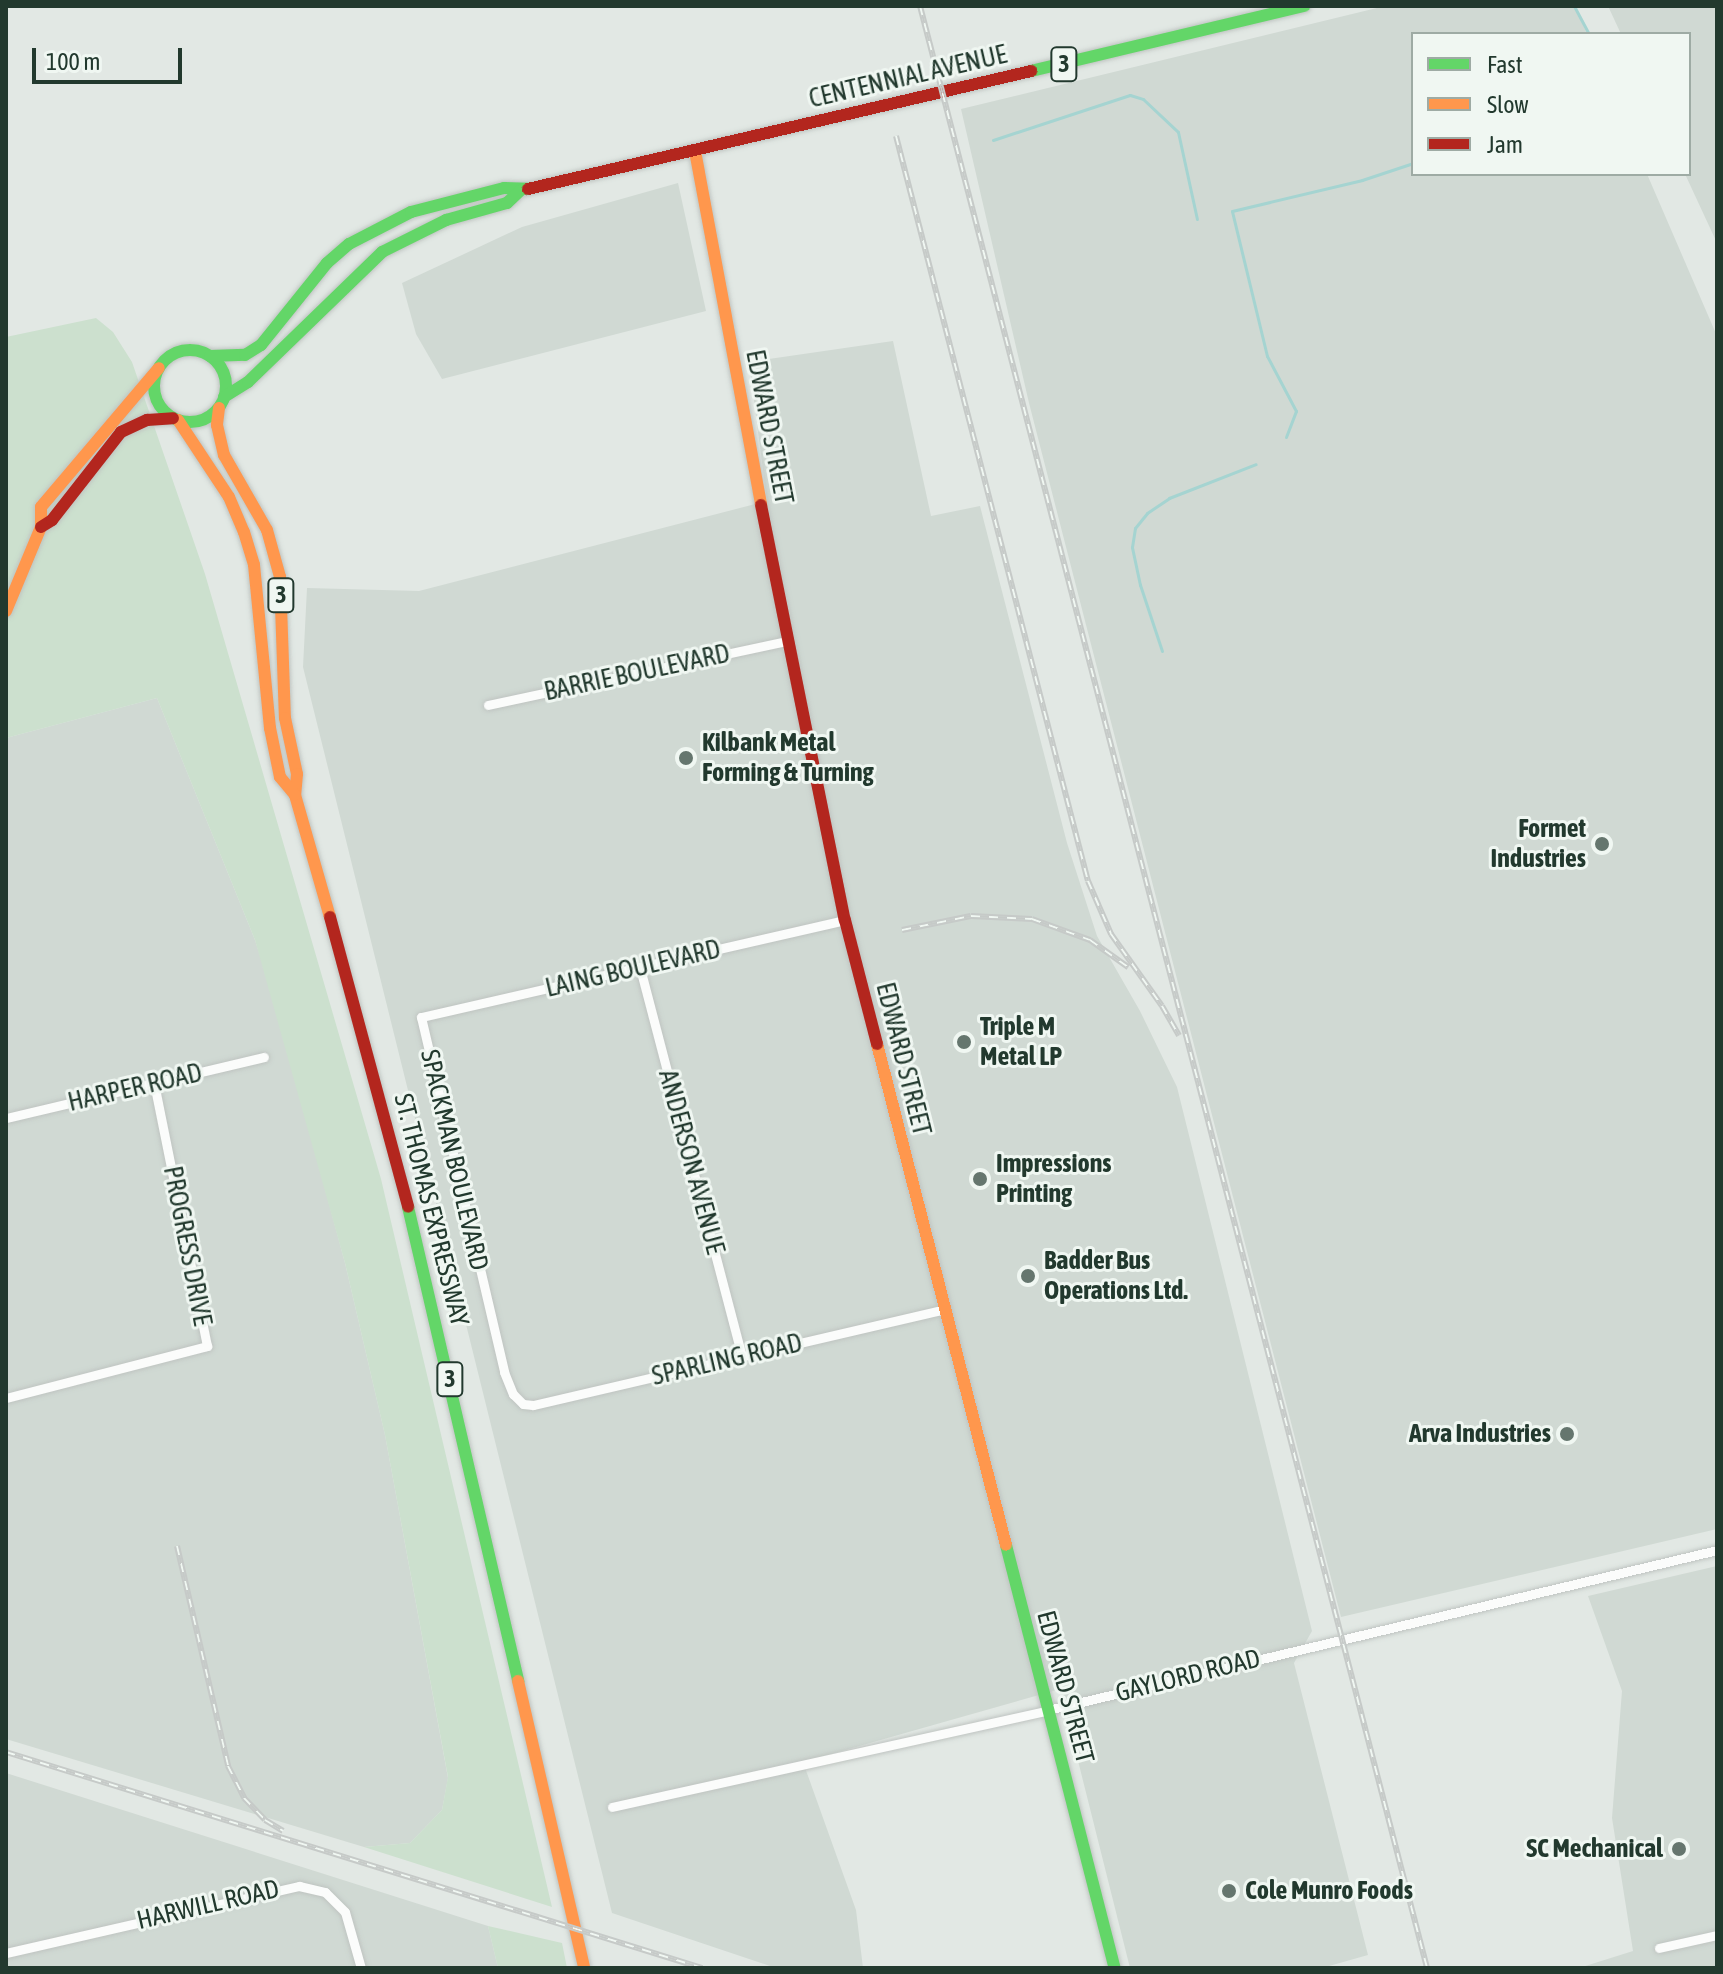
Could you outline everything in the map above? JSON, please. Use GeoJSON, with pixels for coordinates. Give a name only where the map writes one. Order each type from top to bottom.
{"type":"FeatureCollection","features":[{"type":"Feature","properties":{"kind":"main road","name":"CENTENNIAL AVENUE"},"geometry":{"type":"LineString","coordinates":[[210,356],[245,355],[261,345],[327,263],[349,244],[380,226],[450,200],[504,188],[520,191],[1304,6]]}},
{"type":"Feature","properties":{"kind":"main road","name":"EDWARD STREET"},"geometry":{"type":"LineString","coordinates":[[695,151],[786,641],[845,920],[1115,1968]]}},
{"type":"Feature","properties":{"kind":"main road","name":"CENTENNIAL AVENUE"},"geometry":{"type":"LineString","coordinates":[[222,403],[248,382],[382,252],[436,223],[507,203],[520,191]]}},
{"type":"Feature","properties":{"kind":"main road"},"geometry":{"type":"LineString","coordinates":[[6,611],[41,527],[41,507],[60,482],[166,359],[187,350],[210,356],[224,374],[222,403],[199,421],[147,420],[121,432],[52,520],[41,527]]}},
{"type":"Feature","properties":{"kind":"main road"},"geometry":{"type":"LineString","coordinates":[[159,368],[154,391],[158,403],[175,419]]}},
{"type":"Feature","properties":{"kind":"main road","name":"ST. THOMAS EXPRESSWAY"},"geometry":{"type":"LineString","coordinates":[[222,403],[217,425],[224,455],[267,530],[280,577],[285,718],[297,774],[295,795],[370,1058],[427,1281],[584,1968]]}},
{"type":"Feature","properties":{"kind":"main road","name":"ST. THOMAS EXPRESSWAY"},"geometry":{"type":"LineString","coordinates":[[175,419],[229,497],[244,532],[254,565],[270,728],[280,777],[295,795]]}},
{"type":"Feature","properties":{"kind":"street","name":"BARRIE BOULEVARD"},"geometry":{"type":"LineString","coordinates":[[488,705],[786,641]]}},
{"type":"Feature","properties":{"kind":"street","name":"LAING BOULEVARD"},"geometry":{"type":"LineString","coordinates":[[421,1017],[845,920]]}},
{"type":"Feature","properties":{"kind":"street","name":"ANDERSON AVENUE"},"geometry":{"type":"LineString","coordinates":[[640,968],[742,1356]]}},
{"type":"Feature","properties":{"kind":"street","name":"SPACKMAN BOULEVARD"},"geometry":{"type":"LineString","coordinates":[[421,1017],[504,1372],[513,1394]]}},
{"type":"Feature","properties":{"kind":"street","name":"HARPER ROAD"},"geometry":{"type":"LineString","coordinates":[[6,1118],[264,1057]]}},
{"type":"Feature","properties":{"kind":"street","name":"PROGRESS DRIVE"},"geometry":{"type":"LineString","coordinates":[[6,1398],[207,1346],[154,1084]]}},
{"type":"Feature","properties":{"kind":"street","name":"SPARLING ROAD"},"geometry":{"type":"LineString","coordinates":[[513,1394],[523,1404],[533,1405],[944,1309]]}},
{"type":"Feature","properties":{"kind":"street","name":"GAYLORD ROAD"},"geometry":{"type":"LineString","coordinates":[[612,1807],[1048,1710],[1717,1550]]}},
{"type":"Feature","properties":{"kind":"street","name":"HARWILL ROAD"},"geometry":{"type":"LineString","coordinates":[[6,1953],[299,1886],[325,1892],[345,1912],[353,1929],[361,1968]]}},
{"type":"Feature","properties":{"kind":"street"},"geometry":{"type":"LineString","coordinates":[[1659,1948],[1717,1935]]}},
{"type":"Feature","properties":{"kind":"shaded area"},"geometry":{"type":"Polygon","coordinates":[[[1385,6],[1575,6],[1586,32],[1411,32],[1411,176],[1648,176],[1717,336],[1717,1529],[1341,1617],[1029,403],[961,109],[1385,6]]]}},
{"type":"Feature","properties":{"kind":"shaded area"},"geometry":{"type":"Polygon","coordinates":[[[1608,6],[1717,6],[1717,243],[1686,176],[1691,176],[1691,32],[1620,32],[1608,6]]]}},
{"type":"Feature","properties":{"kind":"shaded area"},"geometry":{"type":"Polygon","coordinates":[[[678,183],[706,311],[442,379],[416,334],[402,283],[522,227],[678,183]]]}},
{"type":"Feature","properties":{"kind":"shaded area"},"geometry":{"type":"Polygon","coordinates":[[[893,341],[931,516],[980,506],[1067,843],[1097,936],[1140,1011],[1177,1087],[1312,1631],[1294,1663],[1368,1955],[1322,1968],[1130,1968],[1060,1689],[803,1762],[856,1910],[863,1968],[776,1968],[612,1913],[303,667],[307,588],[419,591],[767,501],[749,362],[893,341]]]}},
{"type":"Feature","properties":{"kind":"shaded area"},"geometry":{"type":"Polygon","coordinates":[[[157,698],[255,940],[274,999],[345,1263],[385,1435],[448,1778],[442,1810],[410,1843],[364,1847],[6,1739],[6,738],[157,698]]]}},
{"type":"Feature","properties":{"kind":"shaded area"},"geometry":{"type":"Polygon","coordinates":[[[1717,1566],[1717,1968],[1579,1968],[1633,1951],[1612,1818],[1622,1691],[1588,1596],[1717,1566]]]}},
{"type":"Feature","properties":{"kind":"shaded area"},"geometry":{"type":"Polygon","coordinates":[[[6,1773],[488,1926],[498,1968],[6,1968],[6,1773]]]}},
{"type":"Feature","properties":{"kind":"green space"},"geometry":{"type":"Polygon","coordinates":[[[96,318],[113,332],[132,362],[205,574],[381,1179],[552,1907],[364,1847],[410,1843],[442,1810],[448,1777],[385,1435],[345,1263],[255,940],[157,698],[6,738],[6,337],[96,318]]]}},
{"type":"Feature","properties":{"kind":"green space"},"geometry":{"type":"Polygon","coordinates":[[[488,1926],[562,1943],[567,1968],[498,1968],[488,1926]]]}},
{"type":"Feature","properties":{"kind":"waterway"},"geometry":{"type":"LineString","coordinates":[[1574,6],[1588,32]]}},
{"type":"Feature","properties":{"kind":"waterway"},"geometry":{"type":"LineString","coordinates":[[993,140],[1130,95],[1143,99],[1178,132],[1197,219]]}},
{"type":"Feature","properties":{"kind":"waterway"},"geometry":{"type":"LineString","coordinates":[[1286,437],[1296,411],[1267,356],[1232,211],[1362,180],[1411,164]]}},
{"type":"Feature","properties":{"kind":"waterway"},"geometry":{"type":"LineString","coordinates":[[1162,651],[1140,585],[1132,547],[1135,528],[1147,513],[1169,498],[1256,464]]}},
{"type":"Feature","properties":{"kind":"railway"},"geometry":{"type":"LineString","coordinates":[[920,6],[1427,1968]]}},
{"type":"Feature","properties":{"kind":"railway"},"geometry":{"type":"LineString","coordinates":[[896,136],[1088,881],[1111,934],[1162,1006],[1179,1036]]}},
{"type":"Feature","properties":{"kind":"railway"},"geometry":{"type":"LineString","coordinates":[[902,930],[971,916],[1032,919],[1090,940],[1128,967]]}},
{"type":"Feature","properties":{"kind":"railway"},"geometry":{"type":"LineString","coordinates":[[177,1546],[228,1766],[244,1798],[265,1820],[283,1831]]}},
{"type":"Feature","properties":{"kind":"railway"},"geometry":{"type":"LineString","coordinates":[[6,1752],[702,1968]]}},
{"type":"Feature","properties":{"kind":"traffic: fast"},"geometry":{"type":"LineString","coordinates":[[1031,71],[1304,6]]}},
{"type":"Feature","properties":{"kind":"traffic: fast"},"geometry":{"type":"LineString","coordinates":[[210,356],[245,355],[261,345],[327,263],[349,244],[411,212],[504,188],[528,189]]}},
{"type":"Feature","properties":{"kind":"traffic: fast"},"geometry":{"type":"LineString","coordinates":[[224,397],[248,382],[382,252],[446,220],[507,203],[520,191]]}},
{"type":"Feature","properties":{"kind":"traffic: fast"},"geometry":{"type":"LineString","coordinates":[[190,350],[210,356],[220,366],[226,386],[220,406],[210,416],[190,422],[170,416],[160,406],[154,386],[160,366],[170,356],[190,350]]}},
{"type":"Feature","properties":{"kind":"traffic: fast"},"geometry":{"type":"LineString","coordinates":[[408,1207],[518,1681]]}},
{"type":"Feature","properties":{"kind":"traffic: fast"},"geometry":{"type":"LineString","coordinates":[[1006,1545],[1115,1968]]}},
{"type":"Feature","properties":{"kind":"traffic: slow"},"geometry":{"type":"LineString","coordinates":[[695,151],[761,505]]}},
{"type":"Feature","properties":{"kind":"traffic: slow"},"geometry":{"type":"LineString","coordinates":[[6,611],[41,527],[41,507],[159,368]]}},
{"type":"Feature","properties":{"kind":"traffic: slow"},"geometry":{"type":"LineString","coordinates":[[219,408],[217,425],[224,455],[267,530],[280,577],[285,718],[297,774],[295,795],[330,917]]}},
{"type":"Feature","properties":{"kind":"traffic: slow"},"geometry":{"type":"LineString","coordinates":[[178,420],[229,497],[244,532],[254,565],[270,728],[280,777],[295,795]]}},
{"type":"Feature","properties":{"kind":"traffic: slow"},"geometry":{"type":"LineString","coordinates":[[877,1044],[1006,1545]]}},
{"type":"Feature","properties":{"kind":"traffic: slow"},"geometry":{"type":"LineString","coordinates":[[518,1681],[584,1968]]}},
{"type":"Feature","properties":{"kind":"traffic: jam"},"geometry":{"type":"LineString","coordinates":[[528,189],[1031,71]]}},
{"type":"Feature","properties":{"kind":"traffic: jam"},"geometry":{"type":"LineString","coordinates":[[41,527],[52,520],[121,432],[147,420],[173,418]]}},
{"type":"Feature","properties":{"kind":"traffic: jam"},"geometry":{"type":"LineString","coordinates":[[761,505],[845,920],[877,1044]]}},
{"type":"Feature","properties":{"kind":"traffic: jam"},"geometry":{"type":"LineString","coordinates":[[330,917],[408,1207]]}},
{"type":"Feature","properties":{"kind":"place","name":"Kilbank Metal Forming & Turning"},"geometry":{"type":"Point","coordinates":[686,758]}},
{"type":"Feature","properties":{"kind":"place","name":"Formet Industries"},"geometry":{"type":"Point","coordinates":[1602,844]}},
{"type":"Feature","properties":{"kind":"place","name":"Triple M Metal LP"},"geometry":{"type":"Point","coordinates":[964,1042]}},
{"type":"Feature","properties":{"kind":"place","name":"Impressions Printing"},"geometry":{"type":"Point","coordinates":[980,1179]}},
{"type":"Feature","properties":{"kind":"place","name":"Badder Bus Operations Ltd."},"geometry":{"type":"Point","coordinates":[1028,1276]}},
{"type":"Feature","properties":{"kind":"place","name":"Arva Industries"},"geometry":{"type":"Point","coordinates":[1567,1434]}},
{"type":"Feature","properties":{"kind":"place","name":"SC Mechanical"},"geometry":{"type":"Point","coordinates":[1679,1849]}},
{"type":"Feature","properties":{"kind":"place","name":"Cole Munro Foods"},"geometry":{"type":"Point","coordinates":[1229,1891]}}]}
